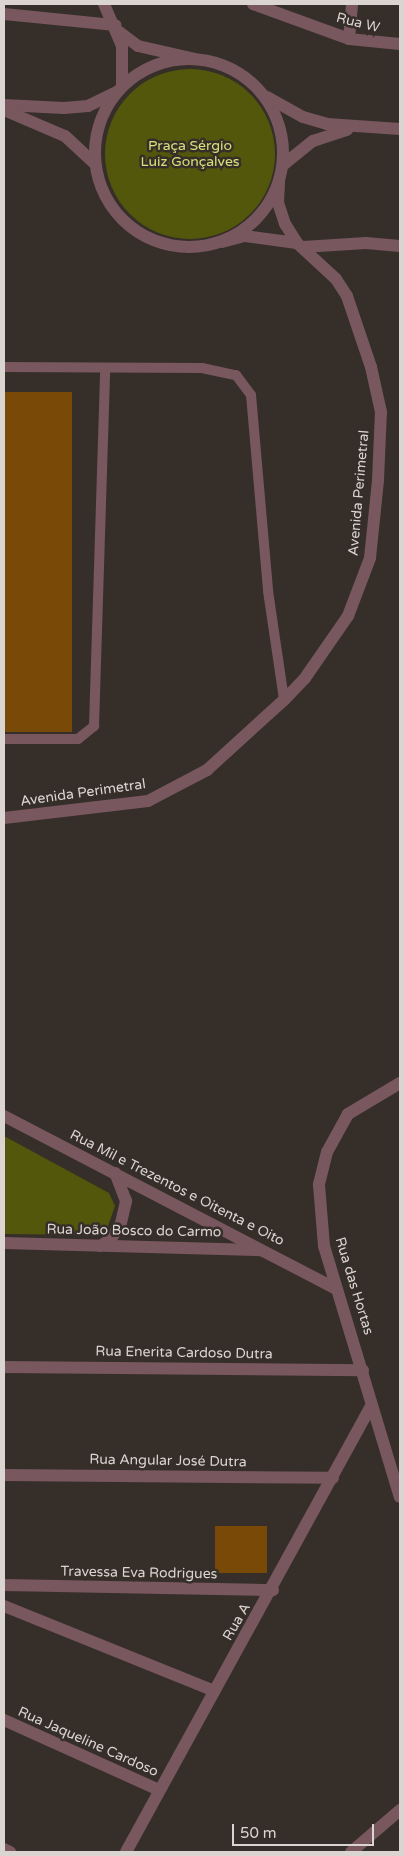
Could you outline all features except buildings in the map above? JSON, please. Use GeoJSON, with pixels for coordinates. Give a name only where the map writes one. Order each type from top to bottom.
{"type":"FeatureCollection","features":[{"type":"Feature","properties":{"kind":"street"},"geometry":{"type":"LineString","coordinates":[[104,4],[117,28],[123,61],[120,89],[103,113],[95,138],[95,164],[102,192],[118,216],[140,234],[176,246],[195,248],[245,236],[300,245],[366,243],[400,246]]}},
{"type":"Feature","properties":{"kind":"street","name":"Rua W"},"geometry":{"type":"LineString","coordinates":[[254,4],[349,39],[400,44]]}},
{"type":"Feature","properties":{"kind":"street"},"geometry":{"type":"LineString","coordinates":[[349,39],[352,4]]}},
{"type":"Feature","properties":{"kind":"street"},"geometry":{"type":"LineString","coordinates":[[4,14],[117,28],[138,46],[232,69],[262,93],[303,117],[356,128],[400,129]]}},
{"type":"Feature","properties":{"kind":"street"},"geometry":{"type":"LineString","coordinates":[[4,105],[80,106],[120,89],[144,71],[169,61],[196,59]]}},
{"type":"Feature","properties":{"kind":"street"},"geometry":{"type":"LineString","coordinates":[[222,242],[254,221],[267,208],[279,182],[283,165],[283,139],[278,123],[262,93]]}},
{"type":"Feature","properties":{"kind":"street"},"geometry":{"type":"LineString","coordinates":[[4,110],[65,136],[95,164]]}},
{"type":"Feature","properties":{"kind":"street"},"geometry":{"type":"LineString","coordinates":[[283,165],[313,140],[356,128]]}},
{"type":"Feature","properties":{"kind":"street","name":"Avenida Perimetral"},"geometry":{"type":"LineString","coordinates":[[4,818],[148,801],[207,770],[284,700],[305,678],[348,616],[370,558],[378,480],[381,412],[371,367],[347,296],[336,279],[300,245],[280,214],[279,182]]}},
{"type":"Feature","properties":{"kind":"street","name":"Rua das Hortas"},"geometry":{"type":"LineString","coordinates":[[400,1083],[348,1114],[328,1152],[319,1184],[324,1246],[400,1497]]}},
{"type":"Feature","properties":{"kind":"street","name":"Rua Mil e Trezentos e Oitenta e Oito"},"geometry":{"type":"LineString","coordinates":[[4,1116],[337,1289]]}},
{"type":"Feature","properties":{"kind":"street"},"geometry":{"type":"LineString","coordinates":[[100,1246],[111,1239],[121,1223],[126,1201],[115,1173]]}},
{"type":"Feature","properties":{"kind":"street","name":"Rua João Bosco do Carmo"},"geometry":{"type":"LineString","coordinates":[[4,1243],[264,1250]]}},
{"type":"Feature","properties":{"kind":"street","name":"Rua Enerita Cardoso Dutra"},"geometry":{"type":"LineString","coordinates":[[4,1367],[363,1370]]}},
{"type":"Feature","properties":{"kind":"street","name":"Rua A"},"geometry":{"type":"LineString","coordinates":[[126,1852],[214,1691],[273,1590],[371,1406]]}},
{"type":"Feature","properties":{"kind":"street","name":"Rua Angular José Dutra"},"geometry":{"type":"LineString","coordinates":[[4,1475],[333,1478]]}},
{"type":"Feature","properties":{"kind":"street","name":"Travessa Eva Rodrigues"},"geometry":{"type":"LineString","coordinates":[[4,1586],[273,1590]]}},
{"type":"Feature","properties":{"kind":"street"},"geometry":{"type":"LineString","coordinates":[[4,1606],[214,1691]]}},
{"type":"Feature","properties":{"kind":"street","name":"Rua Jaqueline Cardoso"},"geometry":{"type":"LineString","coordinates":[[4,1720],[159,1790]]}},
{"type":"Feature","properties":{"kind":"street"},"geometry":{"type":"LineString","coordinates":[[351,1852],[400,1810]]}},
{"type":"Feature","properties":{"kind":"street"},"geometry":{"type":"LineString","coordinates":[[4,1849],[10,1852]]}},
{"type":"Feature","properties":{"kind":"lane"},"geometry":{"type":"LineString","coordinates":[[4,367],[202,368],[236,375],[251,395],[268,590],[284,700]]}},
{"type":"Feature","properties":{"kind":"lane"},"geometry":{"type":"LineString","coordinates":[[4,739],[78,739],[94,726],[105,368]]}},
{"type":"Feature","properties":{"kind":"green space","name":"Praça Sérgio Luiz Gonçalves"},"geometry":{"type":"Polygon","coordinates":[[[198,69],[223,75],[244,88],[256,100],[272,129],[275,154],[274,171],[269,187],[256,208],[244,220],[215,236],[182,239],[157,233],[136,220],[124,208],[108,179],[105,146],[111,121],[124,100],[136,88],[165,72],[198,69]]]}},
{"type":"Feature","properties":{"kind":"green space"},"geometry":{"type":"Polygon","coordinates":[[[4,1136],[109,1193],[115,1206],[108,1226],[91,1235],[4,1234],[4,1136]]]}}]}
